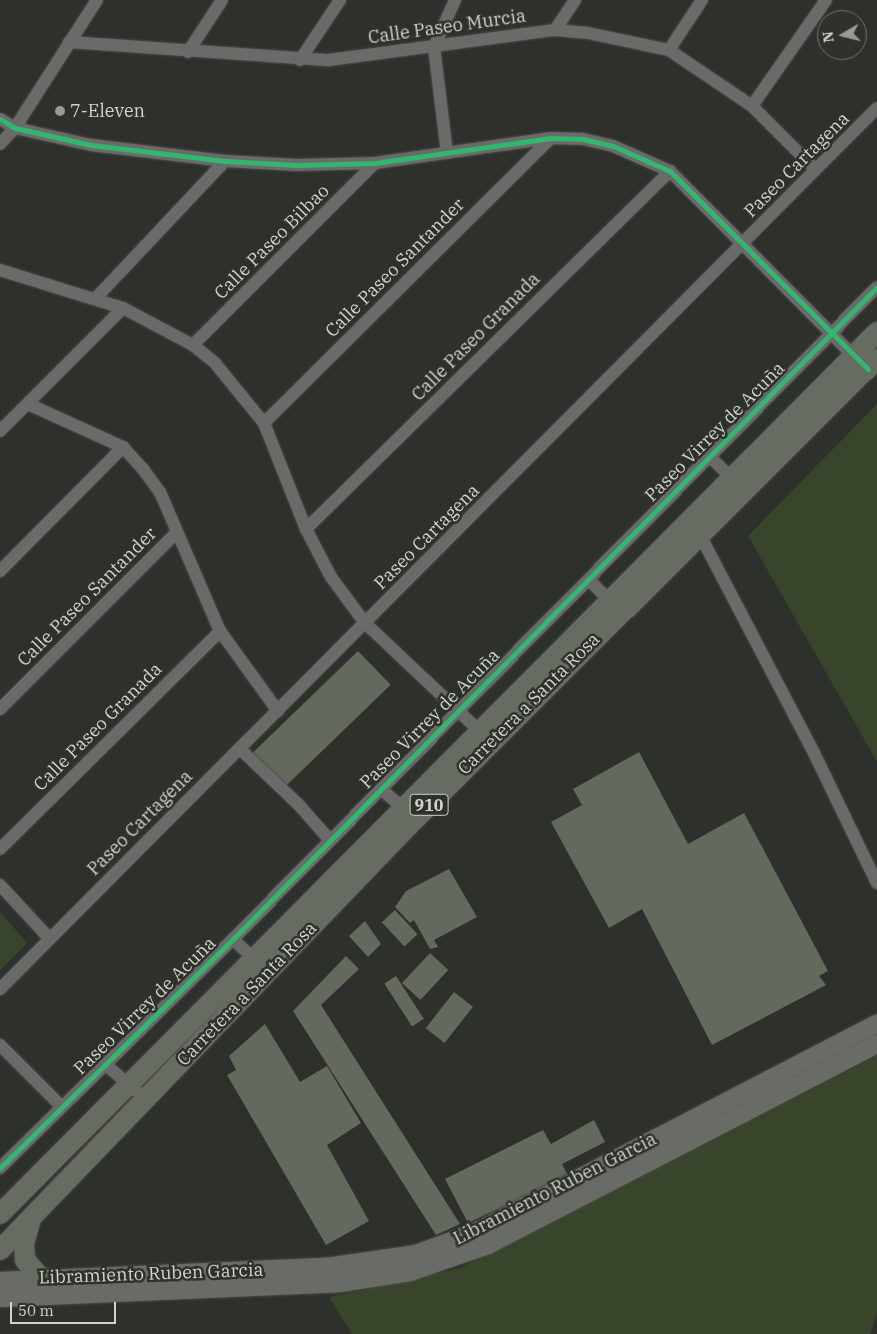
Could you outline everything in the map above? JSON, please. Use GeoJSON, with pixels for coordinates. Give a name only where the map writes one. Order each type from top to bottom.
{"type":"FeatureCollection","features":[{"type":"Feature","properties":{"kind":"main road","name":"Carretera a Santa Rosa"},"geometry":{"type":"LineString","coordinates":[[0,1214],[252,958],[409,814],[486,737],[699,533],[866,361],[877,332]]}},
{"type":"Feature","properties":{"kind":"main road","name":"Carretera a Santa Rosa"},"geometry":{"type":"LineString","coordinates":[[486,737],[610,601],[732,478],[866,361]]}},
{"type":"Feature","properties":{"kind":"main road","name":"Carretera a Santa Rosa"},"geometry":{"type":"LineString","coordinates":[[0,1250],[268,972],[409,814]]}},
{"type":"Feature","properties":{"kind":"main road"},"geometry":{"type":"LineString","coordinates":[[32,1218],[24,1244],[25,1260],[41,1278]]}},
{"type":"Feature","properties":{"kind":"street"},"geometry":{"type":"LineString","coordinates":[[0,144],[15,128],[97,0]]}},
{"type":"Feature","properties":{"kind":"street"},"geometry":{"type":"LineString","coordinates":[[188,52],[222,0]]}},
{"type":"Feature","properties":{"kind":"street"},"geometry":{"type":"LineString","coordinates":[[300,60],[340,0]]}},
{"type":"Feature","properties":{"kind":"street"},"geometry":{"type":"LineString","coordinates":[[447,153],[434,47],[455,0]]}},
{"type":"Feature","properties":{"kind":"street"},"geometry":{"type":"LineString","coordinates":[[555,30],[575,0]]}},
{"type":"Feature","properties":{"kind":"street"},"geometry":{"type":"LineString","coordinates":[[669,50],[702,0]]}},
{"type":"Feature","properties":{"kind":"street"},"geometry":{"type":"LineString","coordinates":[[752,106],[826,0]]}},
{"type":"Feature","properties":{"kind":"street","name":"Calle Paseo Murcia"},"geometry":{"type":"LineString","coordinates":[[69,42],[300,60],[329,60],[555,30],[597,34],[669,50],[752,106],[815,169]]}},
{"type":"Feature","properties":{"kind":"street","name":"Paseo Cartagena"},"geometry":{"type":"LineString","coordinates":[[0,989],[743,245],[815,169],[875,115]]}},
{"type":"Feature","properties":{"kind":"street"},"geometry":{"type":"LineString","coordinates":[[0,119],[15,128],[91,145],[225,161],[297,165],[375,163],[551,138],[583,139],[613,146],[670,171],[831,334],[866,361]]}},
{"type":"Feature","properties":{"kind":"street","name":"Calle Paseo Santander"},"geometry":{"type":"LineString","coordinates":[[264,423],[551,138]]}},
{"type":"Feature","properties":{"kind":"street"},"geometry":{"type":"LineString","coordinates":[[95,299],[225,161]]}},
{"type":"Feature","properties":{"kind":"street","name":"Calle Paseo Bilbao"},"geometry":{"type":"LineString","coordinates":[[193,345],[375,163]]}},
{"type":"Feature","properties":{"kind":"street","name":"Calle Paseo Granada"},"geometry":{"type":"LineString","coordinates":[[306,529],[670,171]]}},
{"type":"Feature","properties":{"kind":"street"},"geometry":{"type":"LineString","coordinates":[[0,270],[123,308],[193,345],[239,389],[264,423],[306,529],[331,577],[366,623],[486,737]]}},
{"type":"Feature","properties":{"kind":"street","name":"Paseo Virrey de Acuña"},"geometry":{"type":"LineString","coordinates":[[0,1168],[233,939],[329,839],[589,580],[877,287]]}},
{"type":"Feature","properties":{"kind":"street"},"geometry":{"type":"LineString","coordinates":[[0,430],[123,308]]}},
{"type":"Feature","properties":{"kind":"street"},"geometry":{"type":"LineString","coordinates":[[28,404],[123,447],[160,492],[220,631],[278,711]]}},
{"type":"Feature","properties":{"kind":"street"},"geometry":{"type":"LineString","coordinates":[[0,571],[123,447]]}},
{"type":"Feature","properties":{"kind":"street"},"geometry":{"type":"LineString","coordinates":[[709,456],[732,478]]}},
{"type":"Feature","properties":{"kind":"street","name":"Calle Paseo Santander"},"geometry":{"type":"LineString","coordinates":[[0,708],[177,532]]}},
{"type":"Feature","properties":{"kind":"street"},"geometry":{"type":"LineString","coordinates":[[699,533],[816,755],[877,883]]}},
{"type":"Feature","properties":{"kind":"street"},"geometry":{"type":"LineString","coordinates":[[589,580],[610,601]]}},
{"type":"Feature","properties":{"kind":"street","name":"Calle Paseo Granada"},"geometry":{"type":"LineString","coordinates":[[0,849],[220,631]]}},
{"type":"Feature","properties":{"kind":"street"},"geometry":{"type":"LineString","coordinates":[[240,749],[298,804],[329,839]]}},
{"type":"Feature","properties":{"kind":"street"},"geometry":{"type":"LineString","coordinates":[[381,789],[409,814]]}},
{"type":"Feature","properties":{"kind":"street"},"geometry":{"type":"LineString","coordinates":[[0,885],[49,938]]}},
{"type":"Feature","properties":{"kind":"street"},"geometry":{"type":"LineString","coordinates":[[233,939],[268,972]]}},
{"type":"Feature","properties":{"kind":"street","name":"Libramiento Ruben Garcia"},"geometry":{"type":"LineString","coordinates":[[0,1281],[318,1267],[416,1254],[473,1233],[877,1024]]}},
{"type":"Feature","properties":{"kind":"street"},"geometry":{"type":"LineString","coordinates":[[0,1044],[61,1106]]}},
{"type":"Feature","properties":{"kind":"street","name":"Libramiento Ruben Garcia"},"geometry":{"type":"LineString","coordinates":[[0,1298],[340,1283],[410,1272],[488,1245],[877,1044]]}},
{"type":"Feature","properties":{"kind":"street"},"geometry":{"type":"LineString","coordinates":[[106,1065],[146,1099]]}},
{"type":"Feature","properties":{"kind":"green space"},"geometry":{"type":"Polygon","coordinates":[[[877,404],[877,760],[876,760],[748,536],[877,404]]]}},
{"type":"Feature","properties":{"kind":"green space"},"geometry":{"type":"Polygon","coordinates":[[[0,912],[27,943],[0,970],[0,912]]]}},
{"type":"Feature","properties":{"kind":"green space"},"geometry":{"type":"Polygon","coordinates":[[[877,1056],[877,1314],[870,1334],[352,1334],[329,1297],[460,1268],[877,1056]]]}},
{"type":"Feature","properties":{"kind":"building"},"geometry":{"type":"Polygon","coordinates":[[[358,651],[391,685],[284,788],[252,754],[358,651]]]}},
{"type":"Feature","properties":{"kind":"building"},"geometry":{"type":"Polygon","coordinates":[[[639,752],[688,844],[744,813],[828,971],[819,976],[826,985],[712,1045],[642,909],[609,928],[551,822],[582,805],[573,789],[639,752]]]}},
{"type":"Feature","properties":{"kind":"building"},"geometry":{"type":"Polygon","coordinates":[[[449,869],[477,917],[434,940],[438,947],[430,949],[414,920],[410,923],[395,907],[406,891],[449,869]]]}},
{"type":"Feature","properties":{"kind":"building"},"geometry":{"type":"Polygon","coordinates":[[[395,910],[418,934],[404,946],[382,922],[395,910]]]}},
{"type":"Feature","properties":{"kind":"building"},"geometry":{"type":"Polygon","coordinates":[[[365,921],[381,944],[368,957],[349,936],[365,921]]]}},
{"type":"Feature","properties":{"kind":"building"},"geometry":{"type":"Polygon","coordinates":[[[430,953],[448,970],[420,1000],[402,983],[430,953]]]}},
{"type":"Feature","properties":{"kind":"building"},"geometry":{"type":"Polygon","coordinates":[[[346,956],[359,969],[321,1005],[460,1224],[436,1235],[293,1011],[346,956]]]}},
{"type":"Feature","properties":{"kind":"building"},"geometry":{"type":"Polygon","coordinates":[[[396,976],[424,1019],[412,1026],[384,984],[396,976]]]}},
{"type":"Feature","properties":{"kind":"building"},"geometry":{"type":"Polygon","coordinates":[[[454,992],[473,1007],[445,1043],[426,1028],[454,992]]]}},
{"type":"Feature","properties":{"kind":"building"},"geometry":{"type":"Polygon","coordinates":[[[265,1024],[300,1082],[327,1066],[361,1123],[327,1145],[369,1221],[326,1245],[227,1075],[236,1070],[229,1056],[265,1024]]]}},
{"type":"Feature","properties":{"kind":"building"},"geometry":{"type":"Polygon","coordinates":[[[594,1120],[605,1142],[562,1164],[568,1176],[468,1223],[445,1179],[543,1130],[551,1144],[594,1120]]]}},
{"type":"Feature","properties":{"kind":"cycle path"},"geometry":{"type":"LineString","coordinates":[[0,119],[15,128],[91,145],[225,161],[297,165],[375,163],[551,138],[583,139],[613,146],[670,171],[868,369]]}},
{"type":"Feature","properties":{"kind":"cycle path"},"geometry":{"type":"LineString","coordinates":[[0,1168],[233,939],[877,287]]}},
{"type":"Feature","properties":{"kind":"place","name":"7-Eleven"},"geometry":{"type":"Point","coordinates":[60,111]}}]}
